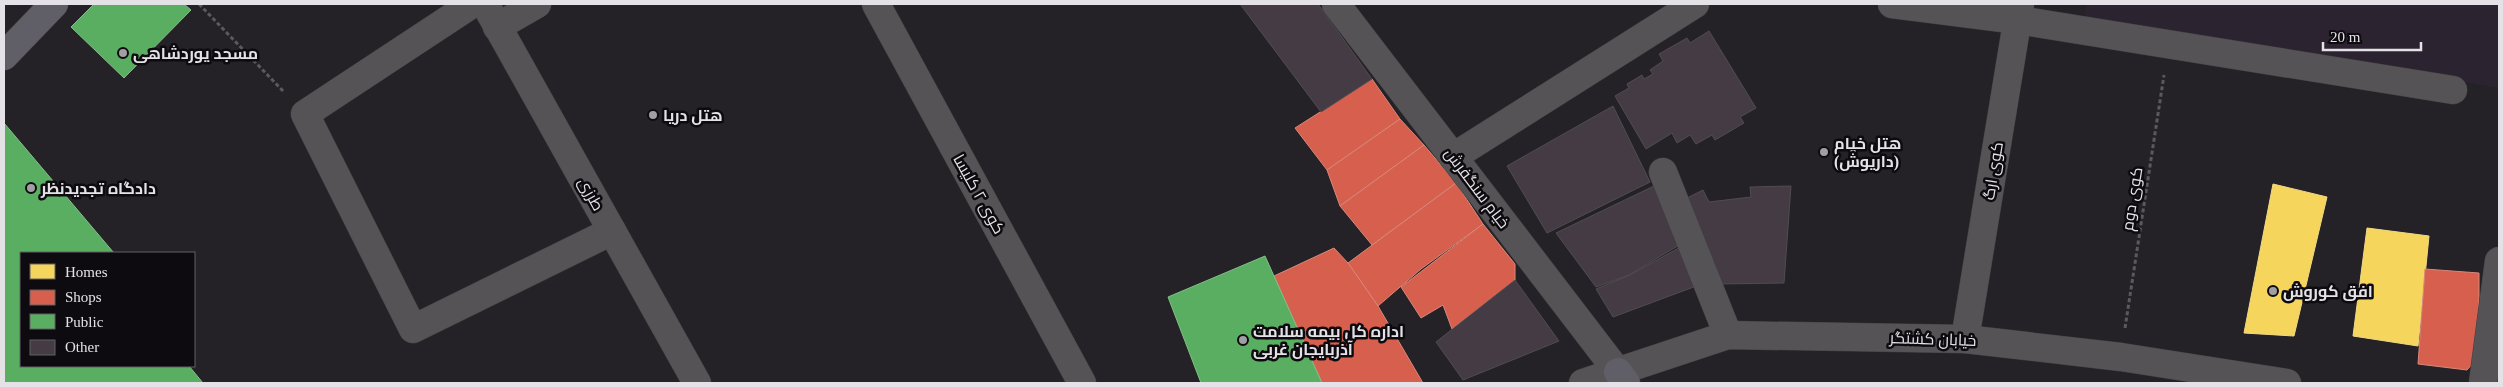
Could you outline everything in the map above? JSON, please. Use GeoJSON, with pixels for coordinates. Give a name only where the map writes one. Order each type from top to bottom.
{"type":"FeatureCollection","features":[{"type":"Feature","properties":{"kind":"main road"},"geometry":{"type":"LineString","coordinates":[[4,56],[54,4]]}},
{"type":"Feature","properties":{"kind":"street"},"geometry":{"type":"LineString","coordinates":[[472,4],[305,114],[413,329],[612,231]]}},
{"type":"Feature","properties":{"kind":"street"},"geometry":{"type":"LineString","coordinates":[[491,15],[537,4]]}},
{"type":"Feature","properties":{"kind":"street","name":"کوی ۲ کلیسا"},"geometry":{"type":"LineString","coordinates":[[876,4],[1082,383]]}},
{"type":"Feature","properties":{"kind":"street","name":"خیام سنگفرش"},"geometry":{"type":"LineString","coordinates":[[1336,4],[1622,378]]}},
{"type":"Feature","properties":{"kind":"street"},"geometry":{"type":"LineString","coordinates":[[1453,157],[1696,4]]}},
{"type":"Feature","properties":{"kind":"street"},"geometry":{"type":"LineString","coordinates":[[1892,4],[2019,12],[2168,44],[2453,90]]}},
{"type":"Feature","properties":{"kind":"street","name":"کوی ارگ"},"geometry":{"type":"LineString","coordinates":[[1965,338],[2019,12]]}},
{"type":"Feature","properties":{"kind":"street","name":"طرزی"},"geometry":{"type":"LineString","coordinates":[[491,15],[697,383]]}},
{"type":"Feature","properties":{"kind":"street"},"geometry":{"type":"LineString","coordinates":[[1663,172],[1728,335]]}},
{"type":"Feature","properties":{"kind":"street"},"geometry":{"type":"LineString","coordinates":[[2483,383],[2499,261]]}},
{"type":"Feature","properties":{"kind":"street","name":"خیابان کشتگر"},"geometry":{"type":"LineString","coordinates":[[1584,383],[1622,378],[1728,335],[1965,338],[2120,357],[2157,373],[2287,383]]}},
{"type":"Feature","properties":{"kind":"path"},"geometry":{"type":"LineString","coordinates":[[199,4],[305,114]]}},
{"type":"Feature","properties":{"kind":"path","name":"کوی دوم"},"geometry":{"type":"LineString","coordinates":[[2120,357],[2168,44]]}},
{"type":"Feature","properties":{"kind":"shaded area"},"geometry":{"type":"Polygon","coordinates":[[[2086,4],[2499,4],[2499,88],[2085,17],[2086,4]]]}},
{"type":"Feature","properties":{"kind":"building: Homes"},"geometry":{"type":"Polygon","coordinates":[[[2273,184],[2327,197],[2294,336],[2244,333],[2273,184]]]}},
{"type":"Feature","properties":{"kind":"building: Homes"},"geometry":{"type":"Polygon","coordinates":[[[2367,228],[2429,236],[2418,346],[2353,336],[2367,228]]]}},
{"type":"Feature","properties":{"kind":"building: Shops"},"geometry":{"type":"Polygon","coordinates":[[[1372,79],[1400,119],[1327,170],[1295,128],[1372,79]]]}},
{"type":"Feature","properties":{"kind":"building: Shops"},"geometry":{"type":"Polygon","coordinates":[[[1400,119],[1424,145],[1340,206],[1327,170],[1400,119]]]}},
{"type":"Feature","properties":{"kind":"building: Shops"},"geometry":{"type":"Polygon","coordinates":[[[1424,145],[1456,183],[1372,245],[1340,206],[1424,145]]]}},
{"type":"Feature","properties":{"kind":"building: Shops"},"geometry":{"type":"Polygon","coordinates":[[[1456,183],[1483,224],[1421,269],[1378,306],[1348,263],[1456,183]]]}},
{"type":"Feature","properties":{"kind":"building: Shops"},"geometry":{"type":"Polygon","coordinates":[[[1483,224],[1515,264],[1515,280],[1452,329],[1443,305],[1421,318],[1401,287],[1483,224]]]}},
{"type":"Feature","properties":{"kind":"building: Shops"},"geometry":{"type":"Polygon","coordinates":[[[1334,248],[1348,263],[1378,306],[1423,383],[1322,383],[1274,276],[1334,248]]]}},
{"type":"Feature","properties":{"kind":"building: Shops"},"geometry":{"type":"Polygon","coordinates":[[[2425,269],[2479,273],[2479,356],[2467,370],[2418,364],[2425,269]]]}},
{"type":"Feature","properties":{"kind":"building: Public","name":"مسجد یوردشاهی"},"geometry":{"type":"Polygon","coordinates":[[[94,4],[184,4],[191,10],[124,78],[71,27],[94,4]]]}},
{"type":"Feature","properties":{"kind":"building: Public","name":"دادگاه تجدیدنظر"},"geometry":{"type":"Polygon","coordinates":[[[4,123],[113,252],[20,252],[20,367],[190,367],[203,383],[4,383],[4,123]]]}},
{"type":"Feature","properties":{"kind":"building: Public","name":"اداره کل بیمه سلامت آذربایجان غربی"},"geometry":{"type":"Polygon","coordinates":[[[1265,256],[1322,383],[1201,383],[1168,297],[1265,256]]]}},
{"type":"Feature","properties":{"kind":"building: Other"},"geometry":{"type":"Polygon","coordinates":[[[1240,4],[1318,4],[1372,79],[1321,112],[1240,4]]]}},
{"type":"Feature","properties":{"kind":"building: Other"},"geometry":{"type":"Polygon","coordinates":[[[1709,31],[1756,108],[1740,117],[1744,123],[1715,140],[1712,135],[1696,144],[1690,135],[1677,143],[1672,133],[1646,149],[1615,96],[1629,88],[1627,84],[1642,75],[1644,79],[1653,74],[1650,70],[1663,61],[1659,54],[1687,38],[1690,43],[1709,31]]]}},
{"type":"Feature","properties":{"kind":"building: Other"},"geometry":{"type":"Polygon","coordinates":[[[1613,106],[1650,182],[1547,233],[1507,166],[1613,106]]]}},
{"type":"Feature","properties":{"kind":"building: Other"},"geometry":{"type":"Polygon","coordinates":[[[1656,185],[1681,244],[1629,275],[1596,287],[1556,233],[1656,185]]]}},
{"type":"Feature","properties":{"kind":"building: Other"},"geometry":{"type":"Polygon","coordinates":[[[1791,186],[1784,283],[1720,284],[1685,199],[1703,190],[1709,202],[1751,197],[1750,187],[1791,186]]]}},
{"type":"Feature","properties":{"kind":"building: Other"},"geometry":{"type":"Polygon","coordinates":[[[1684,245],[1699,285],[1613,317],[1596,289],[1630,275],[1684,245]]]}},
{"type":"Feature","properties":{"kind":"building: Other"},"geometry":{"type":"Polygon","coordinates":[[[1515,280],[1559,341],[1463,380],[1436,342],[1515,280]]]}},
{"type":"Feature","properties":{"kind":"place","name":"مسجد یوردشاهی"},"geometry":{"type":"Point","coordinates":[123,53]}},
{"type":"Feature","properties":{"kind":"place","name":"هتل دریا"},"geometry":{"type":"Point","coordinates":[653,115]}},
{"type":"Feature","properties":{"kind":"place","name":"هتل خیام (داریوش)"},"geometry":{"type":"Point","coordinates":[1824,152]}},
{"type":"Feature","properties":{"kind":"place","name":"دادگاه تجدیدنظر"},"geometry":{"type":"Point","coordinates":[31,188]}},
{"type":"Feature","properties":{"kind":"place","name":"افق کوروش"},"geometry":{"type":"Point","coordinates":[2273,291]}},
{"type":"Feature","properties":{"kind":"place","name":"اداره کل بیمه سلامت آذربایجان غربی"},"geometry":{"type":"Point","coordinates":[1243,340]}}]}
